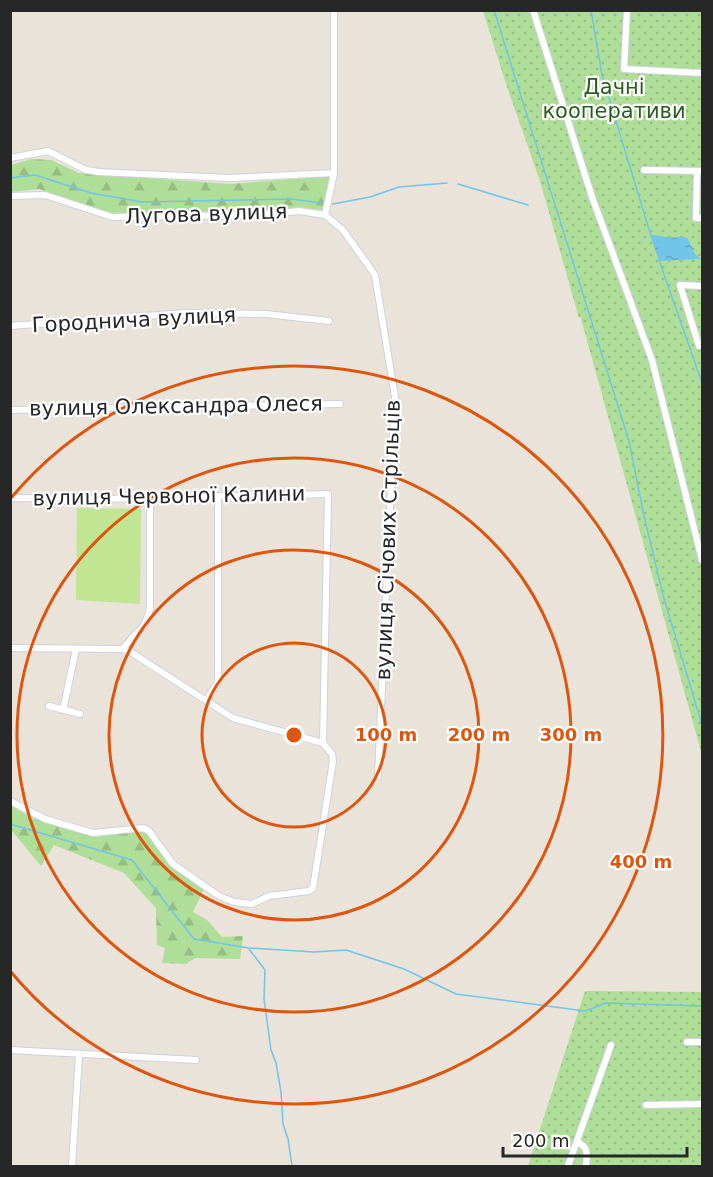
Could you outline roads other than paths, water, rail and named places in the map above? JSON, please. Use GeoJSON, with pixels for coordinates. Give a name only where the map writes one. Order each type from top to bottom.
{"type":"FeatureCollection","features":[{"type":"Feature","properties":{"kind":"street"},"geometry":{"type":"LineString","coordinates":[[533,10],[592,197],[652,360],[702,560]]}},
{"type":"Feature","properties":{"kind":"street"},"geometry":{"type":"LineString","coordinates":[[627,10],[624,69],[702,73]]}},
{"type":"Feature","properties":{"kind":"street"},"geometry":{"type":"LineString","coordinates":[[325,215],[334,173],[334,13]]}},
{"type":"Feature","properties":{"kind":"street","name":"Лугова вулиця"},"geometry":{"type":"LineString","coordinates":[[10,158],[48,151],[86,170],[99,172],[229,178],[334,173]]}},
{"type":"Feature","properties":{"kind":"street"},"geometry":{"type":"LineString","coordinates":[[644,170],[700,171],[696,218],[702,218]]}},
{"type":"Feature","properties":{"kind":"street","name":"Лугова вулиця"},"geometry":{"type":"LineString","coordinates":[[10,196],[45,195],[112,217],[260,215],[299,210],[325,215]]}},
{"type":"Feature","properties":{"kind":"street","name":"вулиця Січових Стрільців"},"geometry":{"type":"LineString","coordinates":[[325,215],[343,230],[375,275],[395,397],[378,776]]}},
{"type":"Feature","properties":{"kind":"street"},"geometry":{"type":"LineString","coordinates":[[702,286],[680,285],[699,346],[702,345]]}},
{"type":"Feature","properties":{"kind":"street","name":"Городнича вулиця"},"geometry":{"type":"LineString","coordinates":[[10,326],[186,313],[266,314],[329,321]]}},
{"type":"Feature","properties":{"kind":"street","name":"вулиця Олександра Олеся"},"geometry":{"type":"LineString","coordinates":[[10,410],[340,404]]}},
{"type":"Feature","properties":{"kind":"street","name":"вулиця Червоної Калини"},"geometry":{"type":"LineString","coordinates":[[10,498],[328,494],[323,743]]}},
{"type":"Feature","properties":{"kind":"street"},"geometry":{"type":"LineString","coordinates":[[207,699],[218,682],[218,496]]}},
{"type":"Feature","properties":{"kind":"street"},"geometry":{"type":"LineString","coordinates":[[122,649],[145,624],[150,609],[150,498]]}},
{"type":"Feature","properties":{"kind":"street"},"geometry":{"type":"LineString","coordinates":[[10,648],[122,649],[136,654],[233,718],[323,743],[332,754],[333,761],[313,888],[309,891],[269,896],[252,904],[234,902],[219,896],[173,864],[149,831],[143,828],[93,833],[45,819],[10,801]]}},
{"type":"Feature","properties":{"kind":"street"},"geometry":{"type":"LineString","coordinates":[[63,710],[76,649]]}},
{"type":"Feature","properties":{"kind":"street"},"geometry":{"type":"LineString","coordinates":[[49,706],[80,714]]}},
{"type":"Feature","properties":{"kind":"street"},"geometry":{"type":"LineString","coordinates":[[687,1042],[702,1042]]}},
{"type":"Feature","properties":{"kind":"street"},"geometry":{"type":"LineString","coordinates":[[568,1167],[611,1045]]}},
{"type":"Feature","properties":{"kind":"street"},"geometry":{"type":"LineString","coordinates":[[10,1050],[196,1060]]}},
{"type":"Feature","properties":{"kind":"street"},"geometry":{"type":"LineString","coordinates":[[72,1167],[79,1055]]}},
{"type":"Feature","properties":{"kind":"street"},"geometry":{"type":"LineString","coordinates":[[646,1105],[702,1104]]}},
{"type":"Feature","properties":{"kind":"street"},"geometry":{"type":"LineString","coordinates":[[577,1142],[582,1144],[587,1151],[586,1167]]}},
{"type":"Feature","properties":{"kind":"water"},"geometry":{"type":"Polygon","coordinates":[[[650,235],[682,236],[688,239],[695,254],[701,259],[659,261],[650,235]]]}},
{"type":"Feature","properties":{"kind":"waterway"},"geometry":{"type":"LineString","coordinates":[[494,10],[629,441],[663,595],[702,725]]}},
{"type":"Feature","properties":{"kind":"waterway"},"geometry":{"type":"LineString","coordinates":[[591,10],[602,75],[651,236]]}},
{"type":"Feature","properties":{"kind":"waterway"},"geometry":{"type":"LineString","coordinates":[[10,178],[35,175],[91,193],[142,202],[291,199],[321,203]]}},
{"type":"Feature","properties":{"kind":"waterway"},"geometry":{"type":"LineString","coordinates":[[333,204],[370,197],[399,187],[447,183]]}},
{"type":"Feature","properties":{"kind":"waterway"},"geometry":{"type":"LineString","coordinates":[[458,184],[528,205]]}},
{"type":"Feature","properties":{"kind":"waterway"},"geometry":{"type":"LineString","coordinates":[[659,260],[702,383]]}},
{"type":"Feature","properties":{"kind":"waterway"},"geometry":{"type":"LineString","coordinates":[[10,824],[132,860],[194,939],[249,948],[314,952],[346,950],[404,969],[456,994],[585,1011],[606,1003],[702,1006]]}},
{"type":"Feature","properties":{"kind":"waterway"},"geometry":{"type":"LineString","coordinates":[[249,949],[265,970],[264,999],[271,1050],[276,1063],[283,1124],[292,1166]]}},
{"type":"Feature","properties":{"kind":"park label","name":"Дачні кооперативи"},"geometry":{"type":"Point","coordinates":[614,99]}}]}
